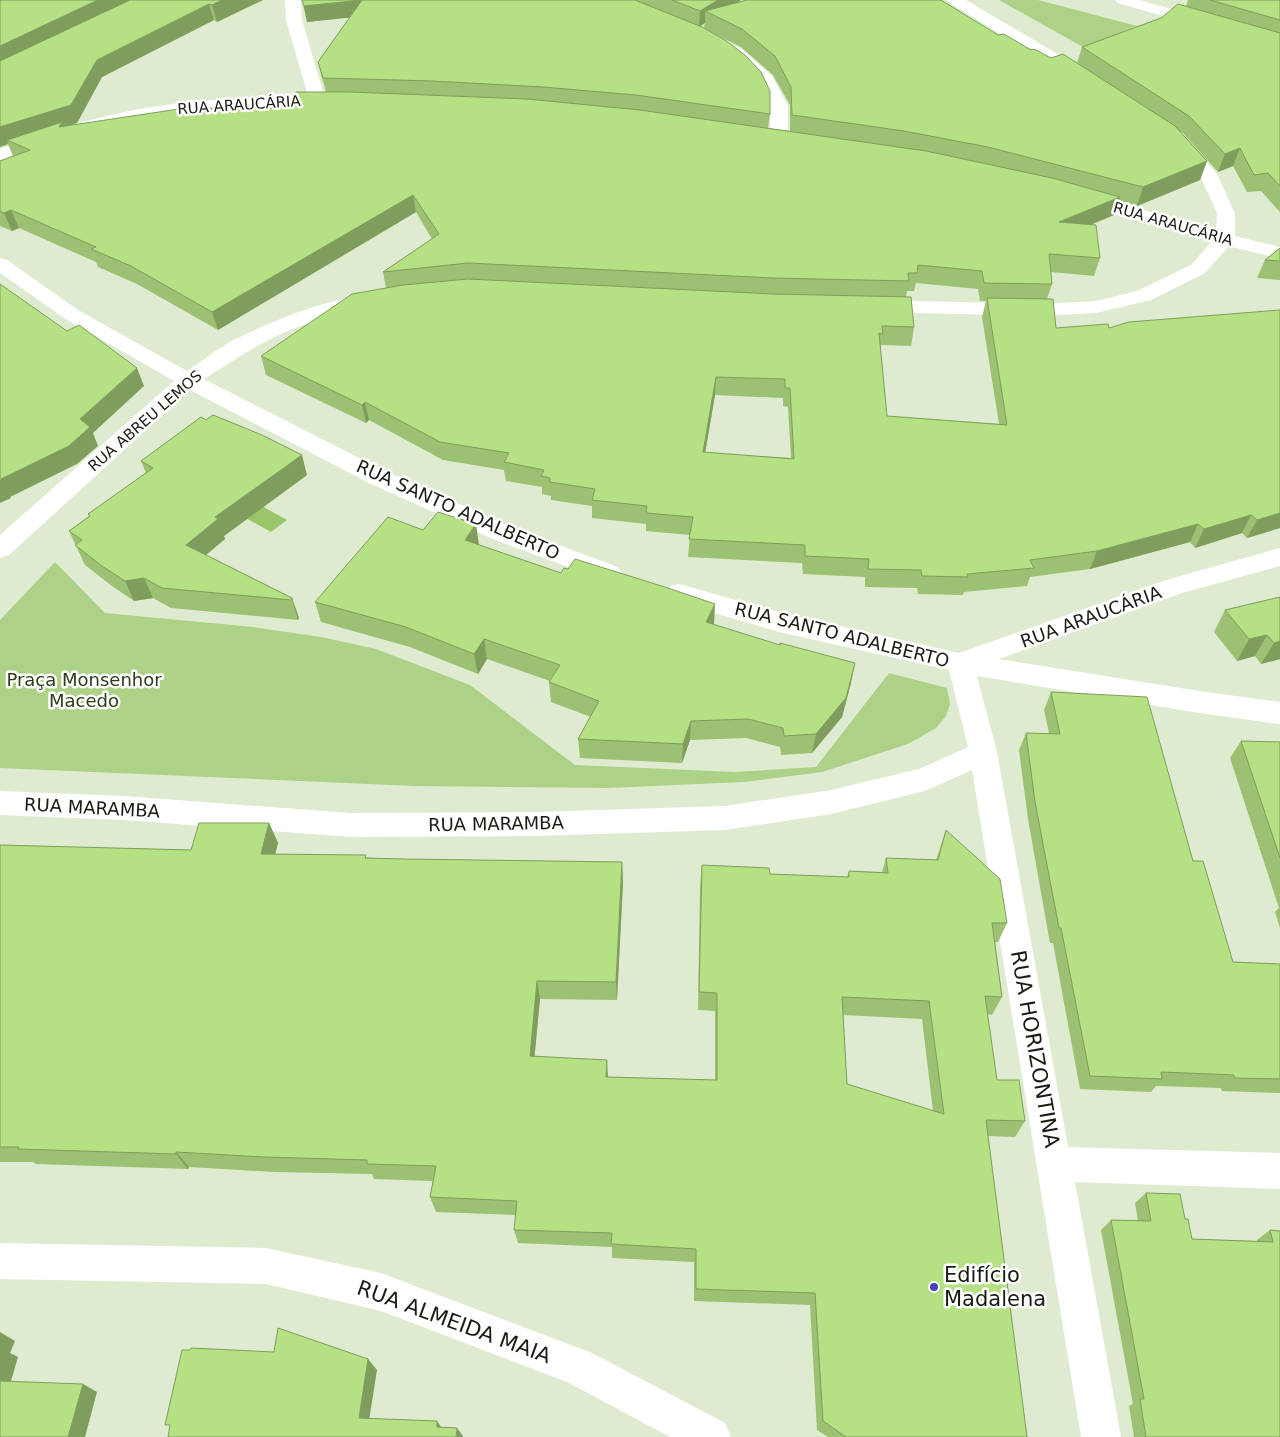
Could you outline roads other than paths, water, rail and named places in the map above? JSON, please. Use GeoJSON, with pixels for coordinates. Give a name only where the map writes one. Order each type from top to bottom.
{"type":"FeatureCollection","features":[{"type":"Feature","properties":{"kind":"street"},"geometry":{"type":"LineString","coordinates":[[293,0],[294,20],[317,99]]}},
{"type":"Feature","properties":{"kind":"street"},"geometry":{"type":"LineString","coordinates":[[955,0],[1099,87]]}},
{"type":"Feature","properties":{"kind":"street"},"geometry":{"type":"LineString","coordinates":[[1123,0],[1219,27]]}},
{"type":"Feature","properties":{"kind":"street"},"geometry":{"type":"LineString","coordinates":[[716,42],[734,51],[764,76],[779,106],[779,138]]}},
{"type":"Feature","properties":{"kind":"street","name":"RUA ARAUCÁRIA"},"geometry":{"type":"LineString","coordinates":[[0,155],[62,134],[133,115],[192,106],[317,99],[346,100]]}},
{"type":"Feature","properties":{"kind":"street"},"geometry":{"type":"LineString","coordinates":[[858,306],[1041,310],[1096,307],[1144,296],[1198,269],[1225,240],[1226,213],[1208,174],[1176,139],[1160,129]]}},
{"type":"Feature","properties":{"kind":"street"},"geometry":{"type":"LineString","coordinates":[[759,136],[797,142]]}},
{"type":"Feature","properties":{"kind":"street","name":"RUA ARAUCÁRIA"},"geometry":{"type":"LineString","coordinates":[[1062,193],[1225,240],[1280,253]]}},
{"type":"Feature","properties":{"kind":"street","name":"RUA SANTO ADALBERTO"},"geometry":{"type":"LineString","coordinates":[[0,264],[71,314],[188,380],[377,477],[504,534],[628,578]]}},
{"type":"Feature","properties":{"kind":"street","name":"RUA ABREU LEMOS"},"geometry":{"type":"LineString","coordinates":[[2,545],[188,380],[239,346],[288,323],[342,306],[379,300]]}},
{"type":"Feature","properties":{"kind":"street","name":"RUA ARAUCÁRIA"},"geometry":{"type":"LineString","coordinates":[[960,663],[1175,586],[1280,557]]}},
{"type":"Feature","properties":{"kind":"street","name":"RUA SANTO ADALBERTO"},"geometry":{"type":"LineString","coordinates":[[656,587],[779,622],[960,663],[1199,702],[1280,713]]}},
{"type":"Feature","properties":{"kind":"street","name":"RUA HORIZONTINA"},"geometry":{"type":"LineString","coordinates":[[960,663],[983,752],[1101,1437]]}},
{"type":"Feature","properties":{"kind":"street","name":"RUA MARAMBA"},"geometry":{"type":"LineString","coordinates":[[0,803],[124,808],[351,825],[535,824],[724,818],[831,802],[925,779],[983,752]]}},
{"type":"Feature","properties":{"kind":"street"},"geometry":{"type":"LineString","coordinates":[[1054,1164],[1280,1171]]}},
{"type":"Feature","properties":{"kind":"street","name":"RUA ALMEIDA MAIA"},"geometry":{"type":"LineString","coordinates":[[0,1262],[266,1266],[381,1292],[578,1367],[711,1437]]}},
{"type":"Feature","properties":{"kind":"place","name":"Edifício Madalena"},"geometry":{"type":"Point","coordinates":[934,1287]}},
{"type":"Feature","properties":{"kind":"park label","name":"Praça Monsenhor Macedo"},"geometry":{"type":"Point","coordinates":[84,690]}}]}
